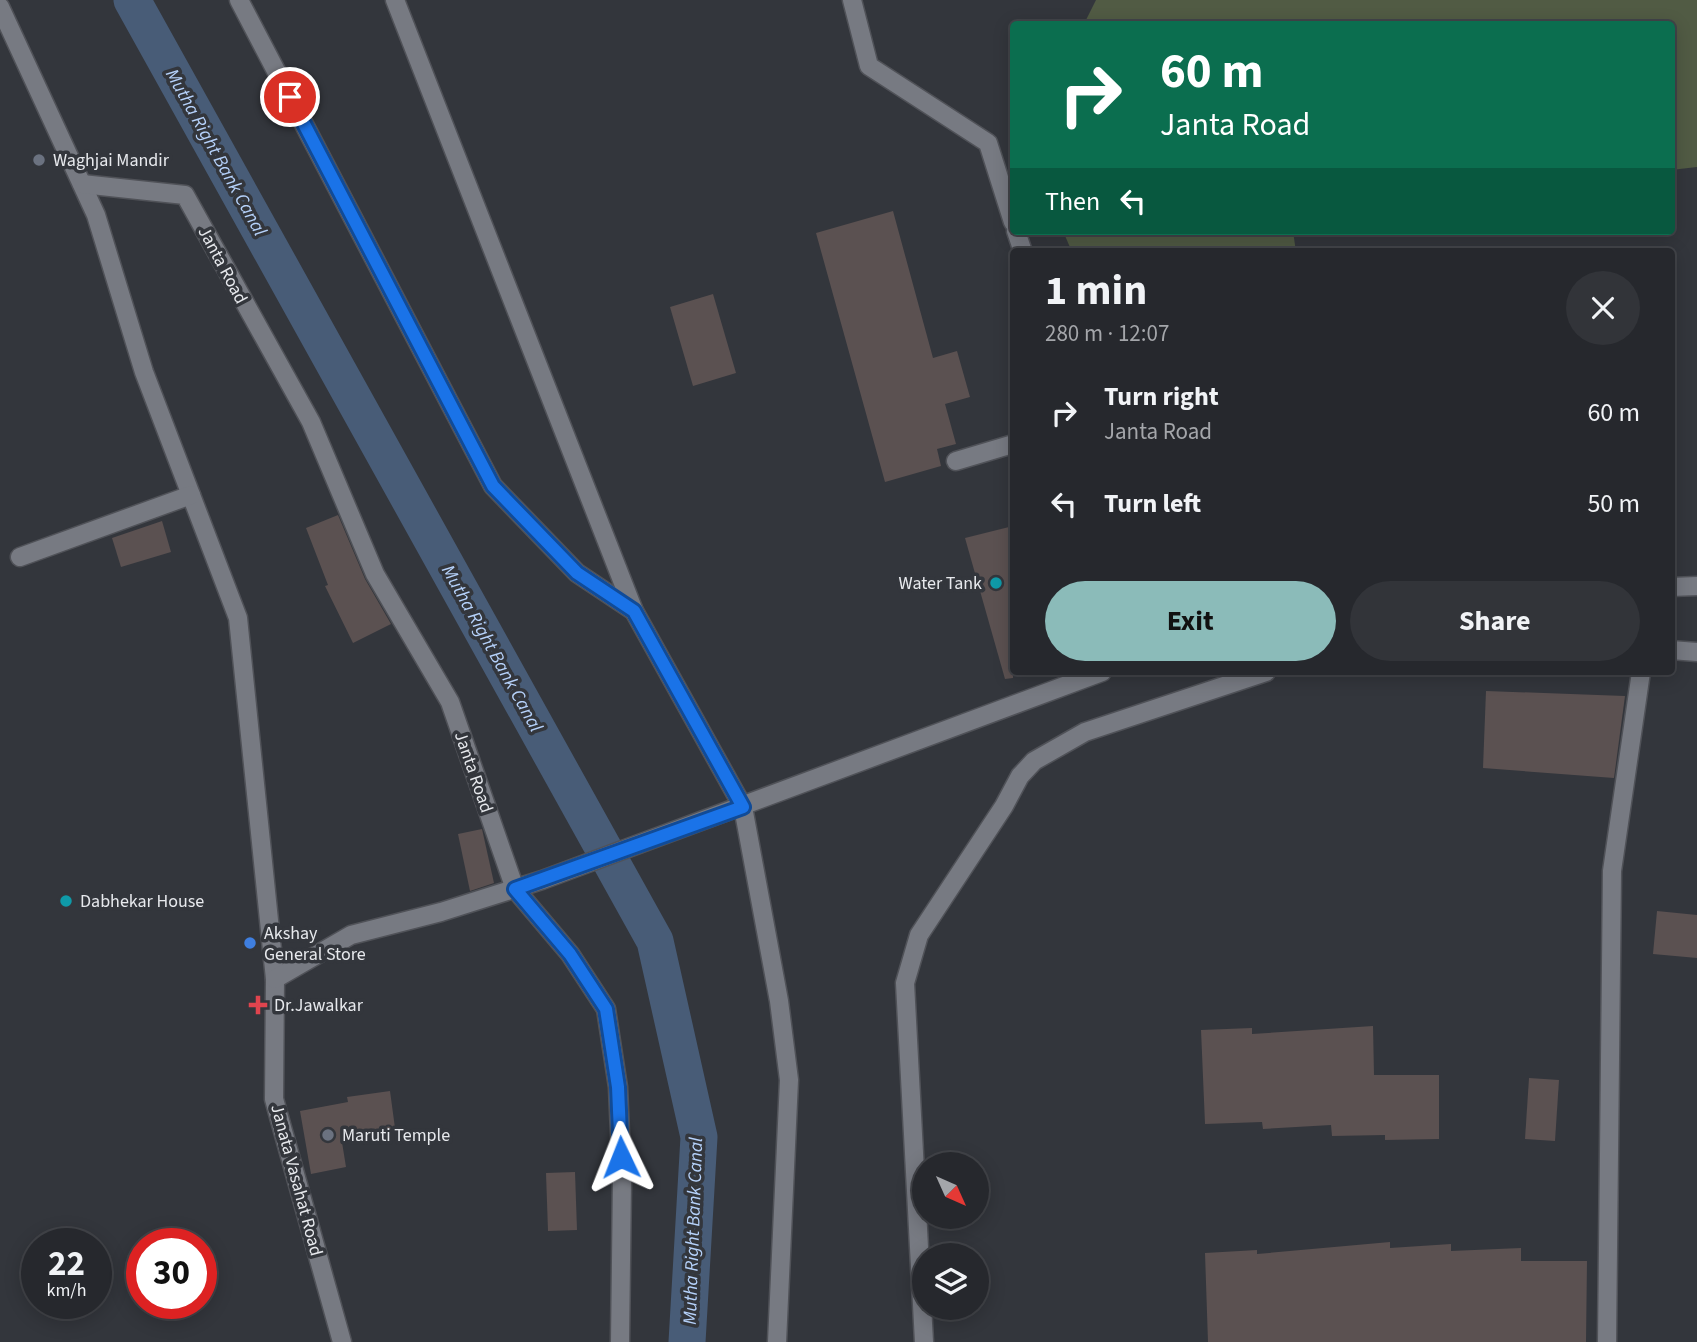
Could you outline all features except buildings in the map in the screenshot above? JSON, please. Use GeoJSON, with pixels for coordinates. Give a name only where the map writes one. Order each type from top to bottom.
{"type":"FeatureCollection","features":[{"type":"Feature","properties":{"kind":"street"},"geometry":{"type":"LineString","coordinates":[[239,0],[493,486],[577,573],[634,611]]}},
{"type":"Feature","properties":{"kind":"street"},"geometry":{"type":"LineString","coordinates":[[395,0],[634,611],[743,807],[779,1001],[789,1080],[777,1342]]}},
{"type":"Feature","properties":{"kind":"street"},"geometry":{"type":"LineString","coordinates":[[852,0],[869,66],[988,143],[1010,213]]}},
{"type":"Feature","properties":{"kind":"street","name":"Janata Vasahat Road"},"geometry":{"type":"LineString","coordinates":[[0,7],[96,215],[144,372],[238,618],[275,979],[274,1099],[342,1342]]}},
{"type":"Feature","properties":{"kind":"street","name":"Janta Road"},"geometry":{"type":"LineString","coordinates":[[82,184],[185,195],[311,422],[375,574],[450,702],[515,889]]}},
{"type":"Feature","properties":{"kind":"street"},"geometry":{"type":"LineString","coordinates":[[956,461],[1010,445]]}},
{"type":"Feature","properties":{"kind":"street"},"geometry":{"type":"LineString","coordinates":[[20,557],[191,495]]}},
{"type":"Feature","properties":{"kind":"street"},"geometry":{"type":"LineString","coordinates":[[1675,587],[1697,586]]}},
{"type":"Feature","properties":{"kind":"street"},"geometry":{"type":"LineString","coordinates":[[1675,650],[1697,652]]}},
{"type":"Feature","properties":{"kind":"street"},"geometry":{"type":"LineString","coordinates":[[275,979],[351,935],[542,880],[1094,675]]}},
{"type":"Feature","properties":{"kind":"street"},"geometry":{"type":"LineString","coordinates":[[924,1342],[905,983],[919,935],[1004,806],[1020,776],[1045,752],[1085,732],[1257,675]]}},
{"type":"Feature","properties":{"kind":"street"},"geometry":{"type":"LineString","coordinates":[[1608,1342],[1612,870],[1642,675]]}},
{"type":"Feature","properties":{"kind":"street"},"geometry":{"type":"LineString","coordinates":[[515,889],[570,954],[606,1009],[618,1087],[621,1153],[620,1342]]}},
{"type":"Feature","properties":{"kind":"green space"},"geometry":{"type":"Polygon","coordinates":[[[1096,0],[1697,0],[1697,167],[1675,170],[1675,21],[1086,21],[1096,0]]]}},
{"type":"Feature","properties":{"kind":"green space"},"geometry":{"type":"Polygon","coordinates":[[[1065,235],[1294,235],[1295,248],[1070,248],[1065,235]]]}},
{"type":"Feature","properties":{"kind":"waterway","name":"Mutha Right Bank Canal"},"geometry":{"type":"LineString","coordinates":[[132,0],[655,941],[699,1137],[687,1342]]}},
{"type":"Feature","properties":{"kind":"place","name":"Waghjai Mandir"},"geometry":{"type":"Point","coordinates":[39,160]}},
{"type":"Feature","properties":{"kind":"place","name":"Water Tank"},"geometry":{"type":"Point","coordinates":[996,583]}},
{"type":"Feature","properties":{"kind":"place","name":"Dabhekar House"},"geometry":{"type":"Point","coordinates":[66,901]}},
{"type":"Feature","properties":{"kind":"place","name":"Akshay General Store"},"geometry":{"type":"Point","coordinates":[250,943]}},
{"type":"Feature","properties":{"kind":"place","name":"Dr.Jawalkar"},"geometry":{"type":"Point","coordinates":[258,1005]}},
{"type":"Feature","properties":{"kind":"place","name":"Maruti Temple"},"geometry":{"type":"Point","coordinates":[328,1135]}},
{"type":"Feature","properties":{"kind":"route"},"geometry":{"type":"LineString","coordinates":[[290,97],[493,486],[577,573],[634,611],[743,807],[515,889],[570,954],[606,1009],[618,1087],[621,1157]]}}]}
